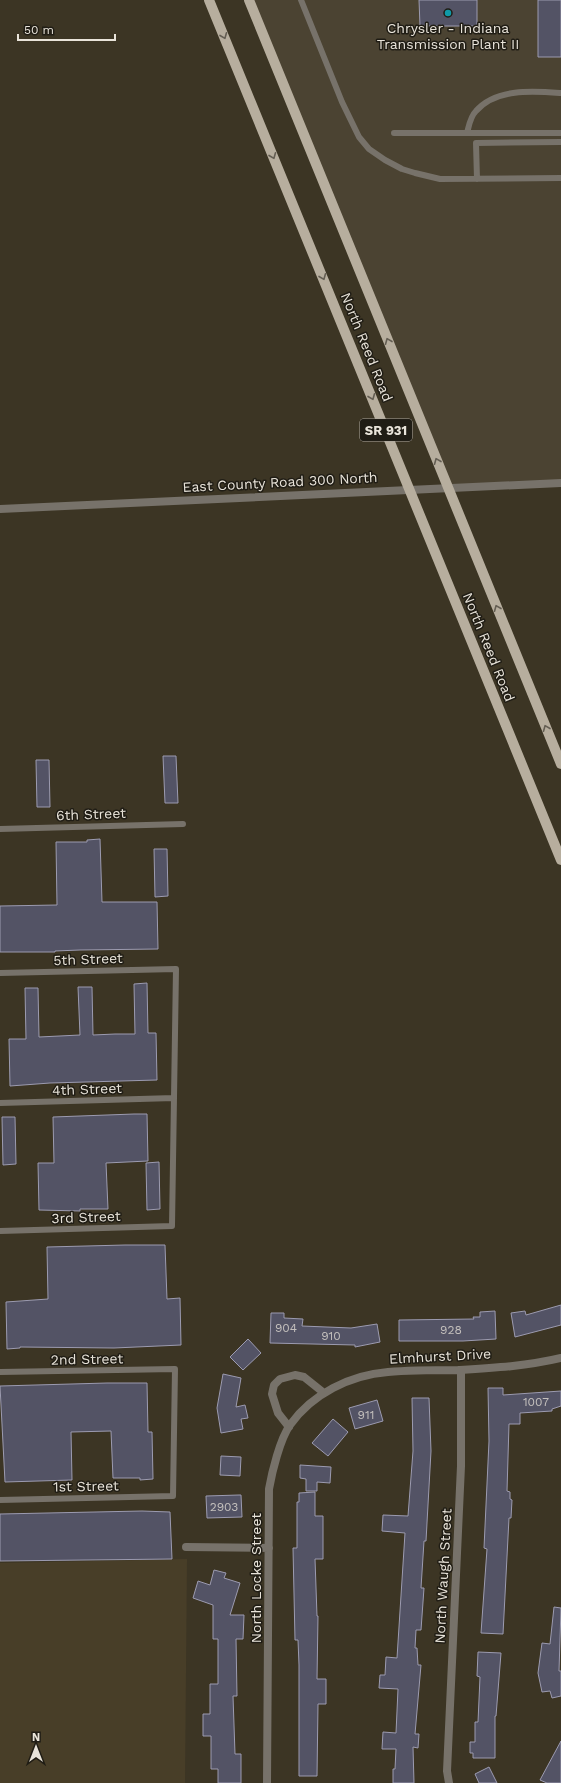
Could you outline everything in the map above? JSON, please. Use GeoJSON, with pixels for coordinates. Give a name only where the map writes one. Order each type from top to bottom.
{"type":"FeatureCollection","features":[{"type":"Feature","properties":{"kind":"main road","name":"North Reed Road"},"geometry":{"type":"LineString","coordinates":[[209,0],[561,860]]}},
{"type":"Feature","properties":{"kind":"main road","name":"North Reed Road"},"geometry":{"type":"LineString","coordinates":[[249,0],[561,764]]}},
{"type":"Feature","properties":{"kind":"street","name":"East County Road 300 North"},"geometry":{"type":"LineString","coordinates":[[0,509],[448,487],[561,483]]}},
{"type":"Feature","properties":{"kind":"street","name":"Elmhurst Drive"},"geometry":{"type":"LineString","coordinates":[[324,1393],[350,1379],[387,1372],[461,1370],[541,1363],[561,1358]]}},
{"type":"Feature","properties":{"kind":"street","name":"North Waugh Street"},"geometry":{"type":"LineString","coordinates":[[449,1783],[446,1771],[461,1466],[461,1370]]}},
{"type":"Feature","properties":{"kind":"street"},"geometry":{"type":"LineString","coordinates":[[289,1427],[278,1413],[272,1394],[274,1385],[280,1379],[295,1375],[304,1377],[324,1393]]}},
{"type":"Feature","properties":{"kind":"street","name":"North Locke Street"},"geometry":{"type":"LineString","coordinates":[[267,1783],[270,1548],[269,1489],[272,1470],[289,1427],[301,1412],[324,1393]]}},
{"type":"Feature","properties":{"kind":"street"},"geometry":{"type":"LineString","coordinates":[[186,1547],[270,1548]]}},
{"type":"Feature","properties":{"kind":"lane"},"geometry":{"type":"LineString","coordinates":[[301,0],[342,102],[359,137],[369,149],[390,163],[415,173],[440,179],[561,178]]}},
{"type":"Feature","properties":{"kind":"lane"},"geometry":{"type":"LineString","coordinates":[[467,133],[470,121],[475,111],[486,102],[505,94],[530,92],[561,93]]}},
{"type":"Feature","properties":{"kind":"lane"},"geometry":{"type":"LineString","coordinates":[[394,133],[561,133]]}},
{"type":"Feature","properties":{"kind":"lane"},"geometry":{"type":"LineString","coordinates":[[477,179],[476,143],[561,142]]}},
{"type":"Feature","properties":{"kind":"lane","name":"6th Street"},"geometry":{"type":"LineString","coordinates":[[0,829],[182,824]]}},
{"type":"Feature","properties":{"kind":"lane","name":"5th Street"},"geometry":{"type":"LineString","coordinates":[[0,973],[176,969],[174,1098]]}},
{"type":"Feature","properties":{"kind":"lane","name":"4th Street"},"geometry":{"type":"LineString","coordinates":[[0,1103],[174,1098]]}},
{"type":"Feature","properties":{"kind":"lane","name":"3rd Street"},"geometry":{"type":"LineString","coordinates":[[0,1232],[172,1226],[174,1098]]}},
{"type":"Feature","properties":{"kind":"lane","name":"2nd Street"},"geometry":{"type":"LineString","coordinates":[[0,1372],[175,1369],[173,1496]]}},
{"type":"Feature","properties":{"kind":"lane","name":"1st Street"},"geometry":{"type":"LineString","coordinates":[[0,1500],[173,1496]]}},
{"type":"Feature","properties":{"kind":"shaded area"},"geometry":{"type":"Polygon","coordinates":[[[249,0],[561,0],[561,484],[448,487],[249,0]]]}},
{"type":"Feature","properties":{"kind":"shaded area"},"geometry":{"type":"Polygon","coordinates":[[[187,1559],[185,1783],[0,1783],[0,1563],[187,1559]]]}},
{"type":"Feature","properties":{"kind":"building","name":"Chrysler - Indiana Transmission Plant II"},"geometry":{"type":"Polygon","coordinates":[[[419,0],[477,0],[477,26],[420,26],[419,0]]]}},
{"type":"Feature","properties":{"kind":"building","name":"Chrysler - Indiana Transmission Plant II"},"geometry":{"type":"Polygon","coordinates":[[[538,0],[561,0],[561,57],[538,57],[538,0]]]}},
{"type":"Feature","properties":{"kind":"building"},"geometry":{"type":"Polygon","coordinates":[[[163,756],[176,756],[178,803],[165,803],[163,756]]]}},
{"type":"Feature","properties":{"kind":"building"},"geometry":{"type":"Polygon","coordinates":[[[36,760],[49,760],[50,807],[37,807],[36,760]]]}},
{"type":"Feature","properties":{"kind":"building"},"geometry":{"type":"Polygon","coordinates":[[[100,839],[102,902],[157,902],[158,949],[0,952],[0,906],[57,905],[56,842],[87,842],[87,840],[100,839]]]}},
{"type":"Feature","properties":{"kind":"building"},"geometry":{"type":"Polygon","coordinates":[[[154,849],[167,849],[168,896],[155,897],[154,849]]]}},
{"type":"Feature","properties":{"kind":"building"},"geometry":{"type":"Polygon","coordinates":[[[147,983],[148,1033],[156,1033],[157,1080],[50,1083],[10,1086],[9,1039],[26,1039],[25,988],[38,988],[39,1037],[80,1035],[78,987],[92,987],[93,1035],[135,1034],[134,984],[147,983]]]}},
{"type":"Feature","properties":{"kind":"building"},"geometry":{"type":"Polygon","coordinates":[[[147,1114],[148,1161],[106,1163],[108,1209],[80,1209],[80,1211],[39,1210],[38,1163],[54,1163],[53,1117],[147,1114]]]}},
{"type":"Feature","properties":{"kind":"building"},"geometry":{"type":"Polygon","coordinates":[[[2,1117],[15,1117],[16,1164],[3,1165],[2,1117]]]}},
{"type":"Feature","properties":{"kind":"building"},"geometry":{"type":"Polygon","coordinates":[[[159,1162],[160,1209],[147,1210],[146,1163],[159,1162]]]}},
{"type":"Feature","properties":{"kind":"building"},"geometry":{"type":"Polygon","coordinates":[[[165,1245],[167,1299],[180,1298],[181,1345],[114,1348],[20,1347],[7,1349],[6,1302],[48,1299],[47,1247],[165,1245]]]}},
{"type":"Feature","properties":{"kind":"building"},"geometry":{"type":"Polygon","coordinates":[[[561,1305],[561,1325],[515,1337],[511,1313],[525,1311],[526,1315],[561,1305]]]}},
{"type":"Feature","properties":{"kind":"building"},"geometry":{"type":"Polygon","coordinates":[[[495,1311],[496,1339],[463,1341],[399,1341],[399,1320],[474,1319],[473,1317],[480,1317],[480,1312],[495,1311]]]}},
{"type":"Feature","properties":{"kind":"building"},"geometry":{"type":"Polygon","coordinates":[[[271,1313],[284,1313],[284,1318],[303,1319],[302,1326],[351,1328],[377,1324],[380,1342],[355,1347],[355,1345],[270,1343],[271,1313]]]}},
{"type":"Feature","properties":{"kind":"building"},"geometry":{"type":"Polygon","coordinates":[[[248,1339],[261,1353],[243,1370],[230,1357],[248,1339]]]}},
{"type":"Feature","properties":{"kind":"building"},"geometry":{"type":"Polygon","coordinates":[[[223,1374],[241,1378],[236,1407],[245,1405],[248,1418],[241,1419],[243,1429],[221,1433],[217,1408],[223,1374]]]}},
{"type":"Feature","properties":{"kind":"building"},"geometry":{"type":"Polygon","coordinates":[[[147,1383],[148,1432],[152,1432],[153,1479],[140,1480],[140,1478],[113,1478],[111,1431],[71,1432],[72,1480],[5,1482],[0,1386],[147,1383]]]}},
{"type":"Feature","properties":{"kind":"building"},"geometry":{"type":"Polygon","coordinates":[[[488,1388],[503,1388],[503,1395],[561,1391],[561,1406],[552,1409],[552,1411],[520,1413],[520,1424],[509,1424],[507,1491],[510,1492],[510,1499],[512,1500],[511,1518],[509,1518],[503,1634],[481,1633],[487,1549],[484,1548],[489,1441],[488,1388]]]}},
{"type":"Feature","properties":{"kind":"building"},"geometry":{"type":"Polygon","coordinates":[[[412,1398],[429,1398],[431,1451],[426,1541],[424,1541],[421,1588],[424,1588],[421,1630],[416,1630],[415,1648],[417,1648],[418,1665],[421,1665],[415,1734],[419,1734],[418,1748],[413,1747],[414,1783],[393,1783],[393,1769],[395,1769],[396,1749],[382,1749],[383,1732],[396,1733],[398,1689],[379,1688],[380,1675],[385,1675],[386,1657],[397,1658],[405,1533],[382,1531],[383,1515],[408,1516],[413,1451],[412,1398]]]}},
{"type":"Feature","properties":{"kind":"building"},"geometry":{"type":"Polygon","coordinates":[[[377,1400],[383,1421],[355,1429],[349,1408],[377,1400]]]}},
{"type":"Feature","properties":{"kind":"building"},"geometry":{"type":"Polygon","coordinates":[[[333,1419],[348,1432],[328,1456],[312,1443],[333,1419]]]}},
{"type":"Feature","properties":{"kind":"building"},"geometry":{"type":"Polygon","coordinates":[[[221,1456],[241,1457],[240,1476],[220,1475],[221,1456]]]}},
{"type":"Feature","properties":{"kind":"building"},"geometry":{"type":"Polygon","coordinates":[[[300,1465],[331,1467],[330,1483],[317,1482],[317,1491],[306,1491],[306,1479],[300,1478],[300,1465]]]}},
{"type":"Feature","properties":{"kind":"building"},"geometry":{"type":"Polygon","coordinates":[[[315,1492],[315,1516],[323,1516],[323,1559],[315,1559],[318,1616],[317,1679],[326,1679],[326,1704],[318,1704],[317,1776],[299,1776],[299,1665],[298,1640],[295,1640],[293,1548],[297,1548],[297,1502],[299,1502],[299,1493],[315,1492]]]}},
{"type":"Feature","properties":{"kind":"building"},"geometry":{"type":"Polygon","coordinates":[[[241,1495],[242,1517],[207,1518],[206,1496],[241,1495]]]}},
{"type":"Feature","properties":{"kind":"building"},"geometry":{"type":"Polygon","coordinates":[[[142,1511],[170,1512],[172,1559],[0,1561],[0,1514],[142,1511]]]}},
{"type":"Feature","properties":{"kind":"building"},"geometry":{"type":"Polygon","coordinates":[[[214,1570],[226,1573],[224,1578],[240,1583],[230,1615],[244,1615],[243,1639],[236,1639],[237,1696],[233,1696],[235,1754],[241,1754],[241,1783],[218,1783],[218,1769],[211,1769],[211,1736],[203,1736],[203,1714],[210,1714],[210,1684],[218,1684],[218,1639],[213,1639],[213,1605],[193,1598],[198,1581],[210,1585],[214,1570]]]}},
{"type":"Feature","properties":{"kind":"building"},"geometry":{"type":"Polygon","coordinates":[[[554,1607],[561,1608],[559,1671],[561,1671],[561,1696],[552,1698],[550,1691],[542,1692],[538,1673],[542,1643],[550,1644],[554,1607]]]}},
{"type":"Feature","properties":{"kind":"building"},"geometry":{"type":"Polygon","coordinates":[[[478,1652],[501,1653],[495,1716],[495,1758],[473,1758],[473,1753],[470,1753],[470,1742],[475,1742],[475,1722],[478,1722],[480,1677],[477,1676],[478,1652]]]}},
{"type":"Feature","properties":{"kind":"building"},"geometry":{"type":"Polygon","coordinates":[[[561,1741],[561,1783],[547,1783],[540,1780],[561,1741]]]}},
{"type":"Feature","properties":{"kind":"building"},"geometry":{"type":"Polygon","coordinates":[[[489,1767],[497,1783],[479,1783],[475,1774],[489,1767]]]}},
{"type":"Feature","properties":{"kind":"place","name":"Chrysler - Indiana Transmission Plant II"},"geometry":{"type":"Point","coordinates":[448,13]}}]}
